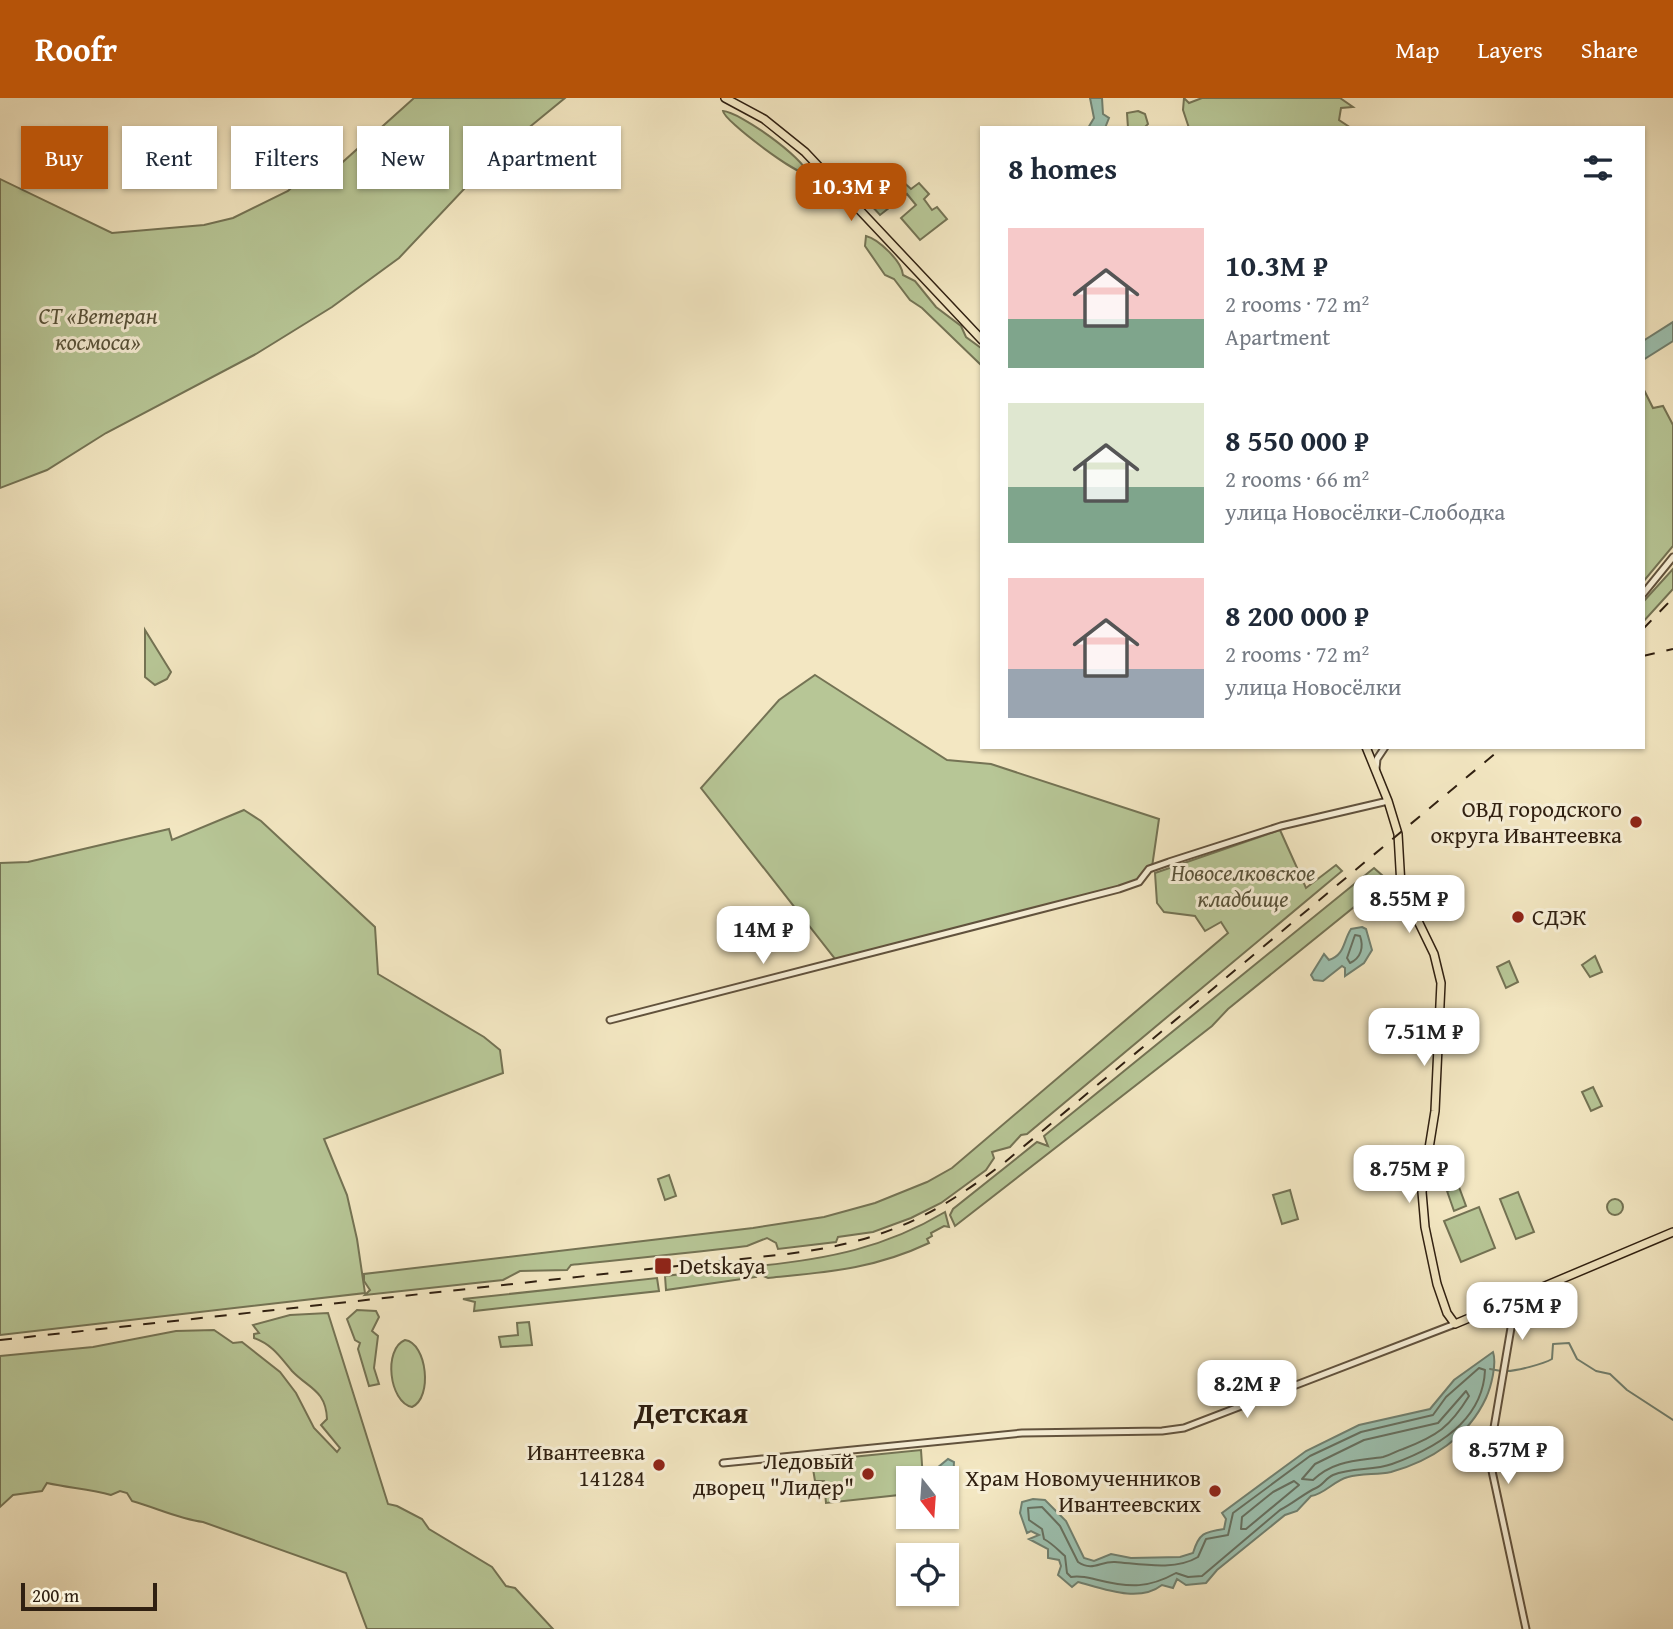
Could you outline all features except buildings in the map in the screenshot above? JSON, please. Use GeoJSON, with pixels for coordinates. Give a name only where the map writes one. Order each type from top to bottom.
{"type":"FeatureCollection","features":[{"type":"Feature","properties":{"kind":"main road"},"geometry":{"type":"LineString","coordinates":[[725,98],[764,119],[805,152],[980,338]]}},
{"type":"Feature","properties":{"kind":"main road"},"geometry":{"type":"LineString","coordinates":[[1368,751],[1388,801],[1400,844],[1401,886],[1434,954],[1441,983],[1435,1111],[1422,1192],[1429,1247],[1446,1309],[1455,1324],[1670,1233]]}},
{"type":"Feature","properties":{"kind":"street"},"geometry":{"type":"LineString","coordinates":[[1645,592],[1673,557]]}},
{"type":"Feature","properties":{"kind":"street"},"geometry":{"type":"LineString","coordinates":[[1376,769],[1382,749]]}},
{"type":"Feature","properties":{"kind":"street"},"geometry":{"type":"LineString","coordinates":[[610,1020],[1126,887],[1144,878],[1149,869],[1281,826],[1388,801]]}},
{"type":"Feature","properties":{"kind":"street"},"geometry":{"type":"LineString","coordinates":[[1523,1296],[1513,1316],[1489,1457],[1526,1629]]}},
{"type":"Feature","properties":{"kind":"street"},"geometry":{"type":"LineString","coordinates":[[1506,1303],[1513,1316]]}},
{"type":"Feature","properties":{"kind":"street"},"geometry":{"type":"LineString","coordinates":[[723,1463],[1022,1433],[1162,1431],[1184,1428],[1455,1324]]}},
{"type":"Feature","properties":{"kind":"green space","name":"СТ «Ветеран космоса»"},"geometry":{"type":"Polygon","coordinates":[[[414,98],[565,98],[531,126],[463,126],[464,189],[399,258],[332,307],[256,354],[106,433],[47,470],[0,488],[0,179],[112,233],[204,225],[233,218],[290,189],[343,189],[343,162],[357,149],[357,189],[449,189],[449,126],[383,126],[414,98]]]}},
{"type":"Feature","properties":{"kind":"green space"},"geometry":{"type":"Polygon","coordinates":[[[1184,98],[1189,103],[1202,98],[1340,98],[1353,107],[1341,108],[1339,120],[1348,126],[1188,126],[1183,110],[1184,98]]]}},
{"type":"Feature","properties":{"kind":"green space"},"geometry":{"type":"Polygon","coordinates":[[[723,111],[743,119],[784,147],[808,174],[762,147],[735,125],[723,111]]]}},
{"type":"Feature","properties":{"kind":"green space"},"geometry":{"type":"Polygon","coordinates":[[[1138,111],[1145,114],[1148,124],[1128,126],[1127,113],[1138,111]]]}},
{"type":"Feature","properties":{"kind":"green space"},"geometry":{"type":"Polygon","coordinates":[[[900,179],[911,189],[919,183],[929,194],[924,199],[932,210],[937,207],[947,219],[920,240],[901,218],[916,205],[907,194],[880,215],[870,204],[900,179]]]}},
{"type":"Feature","properties":{"kind":"green space"},"geometry":{"type":"Polygon","coordinates":[[[866,236],[889,251],[902,269],[903,275],[915,281],[936,307],[961,326],[966,337],[980,347],[980,364],[922,308],[910,300],[894,279],[885,275],[865,246],[866,236]]]}},
{"type":"Feature","properties":{"kind":"green space"},"geometry":{"type":"Polygon","coordinates":[[[1645,392],[1653,408],[1663,406],[1673,425],[1673,546],[1645,580],[1645,392]]]}},
{"type":"Feature","properties":{"kind":"green space"},"geometry":{"type":"Polygon","coordinates":[[[1673,569],[1673,589],[1645,620],[1645,600],[1673,569]]]}},
{"type":"Feature","properties":{"kind":"green space"},"geometry":{"type":"Polygon","coordinates":[[[145,630],[171,672],[167,679],[155,685],[145,677],[145,630]]]}},
{"type":"Feature","properties":{"kind":"green space"},"geometry":{"type":"Polygon","coordinates":[[[815,675],[947,760],[991,764],[1159,819],[1152,867],[1144,878],[1098,895],[836,960],[701,788],[779,700],[815,675]]]}},
{"type":"Feature","properties":{"kind":"green space"},"geometry":{"type":"Polygon","coordinates":[[[244,810],[261,821],[375,927],[378,974],[484,1037],[500,1050],[503,1073],[324,1139],[347,1195],[365,1293],[0,1335],[0,863],[28,862],[169,829],[172,840],[244,810]]]}},
{"type":"Feature","properties":{"kind":"green space","name":"Новоселковское кладбище"},"geometry":{"type":"Polygon","coordinates":[[[1280,830],[1306,888],[1336,865],[1342,871],[1027,1134],[1021,1135],[1010,1147],[992,1152],[994,1158],[986,1170],[941,1203],[873,1232],[838,1237],[836,1242],[778,1249],[776,1243],[767,1238],[747,1246],[571,1265],[567,1270],[520,1271],[503,1280],[365,1295],[370,1290],[364,1281],[364,1274],[753,1228],[824,1217],[875,1203],[927,1182],[952,1168],[1228,933],[1221,922],[1205,931],[1195,916],[1164,912],[1157,903],[1155,873],[1280,830]]]}},
{"type":"Feature","properties":{"kind":"green space"},"geometry":{"type":"Polygon","coordinates":[[[1374,868],[1383,876],[1375,890],[1228,1009],[1212,1026],[955,1226],[950,1215],[953,1209],[1037,1142],[1048,1146],[1044,1136],[1374,868]]]}},
{"type":"Feature","properties":{"kind":"green space"},"geometry":{"type":"Polygon","coordinates":[[[1595,956],[1602,972],[1590,977],[1582,965],[1595,956]]]}},
{"type":"Feature","properties":{"kind":"green space"},"geometry":{"type":"Polygon","coordinates":[[[1509,961],[1518,982],[1506,988],[1497,967],[1509,961]]]}},
{"type":"Feature","properties":{"kind":"green space"},"geometry":{"type":"Polygon","coordinates":[[[1593,1087],[1602,1106],[1591,1111],[1582,1092],[1593,1087]]]}},
{"type":"Feature","properties":{"kind":"green space"},"geometry":{"type":"Polygon","coordinates":[[[669,1175],[676,1196],[665,1200],[658,1179],[669,1175]]]}},
{"type":"Feature","properties":{"kind":"green space"},"geometry":{"type":"Polygon","coordinates":[[[1459,1187],[1466,1206],[1454,1211],[1447,1191],[1459,1187]]]}},
{"type":"Feature","properties":{"kind":"green space"},"geometry":{"type":"Polygon","coordinates":[[[1290,1190],[1298,1219],[1282,1224],[1273,1195],[1290,1190]]]}},
{"type":"Feature","properties":{"kind":"green space"},"geometry":{"type":"Polygon","coordinates":[[[1518,1192],[1534,1232],[1516,1239],[1500,1199],[1518,1192]]]}},
{"type":"Feature","properties":{"kind":"green space"},"geometry":{"type":"Polygon","coordinates":[[[1615,1199],[1623,1207],[1615,1215],[1607,1207],[1615,1199]]]}},
{"type":"Feature","properties":{"kind":"green space"},"geometry":{"type":"Polygon","coordinates":[[[1479,1207],[1495,1248],[1461,1262],[1444,1221],[1479,1207]]]}},
{"type":"Feature","properties":{"kind":"green space"},"geometry":{"type":"Polygon","coordinates":[[[945,1212],[949,1227],[944,1226],[931,1233],[932,1236],[927,1239],[929,1243],[889,1259],[811,1274],[768,1278],[759,1274],[758,1266],[808,1260],[878,1243],[945,1212]]]}},
{"type":"Feature","properties":{"kind":"green space"},"geometry":{"type":"Polygon","coordinates":[[[754,1266],[756,1277],[666,1290],[665,1276],[754,1266]]]}},
{"type":"Feature","properties":{"kind":"green space"},"geometry":{"type":"Polygon","coordinates":[[[657,1278],[659,1291],[474,1311],[475,1302],[463,1299],[657,1278]]]}},
{"type":"Feature","properties":{"kind":"green space"},"geometry":{"type":"Polygon","coordinates":[[[357,1310],[376,1311],[379,1317],[372,1331],[378,1336],[374,1368],[379,1384],[369,1386],[358,1349],[360,1343],[355,1340],[347,1319],[357,1310]]]}},
{"type":"Feature","properties":{"kind":"green space"},"geometry":{"type":"Polygon","coordinates":[[[328,1313],[388,1504],[422,1519],[429,1529],[492,1567],[506,1586],[515,1588],[553,1629],[367,1629],[346,1573],[203,1522],[132,1501],[127,1493],[120,1491],[111,1495],[47,1483],[42,1491],[13,1495],[0,1507],[0,1356],[93,1347],[176,1331],[214,1330],[233,1343],[242,1342],[280,1372],[296,1393],[314,1428],[337,1452],[340,1448],[321,1425],[327,1419],[320,1396],[271,1348],[254,1338],[254,1334],[259,1333],[253,1325],[290,1315],[328,1313]]]}},
{"type":"Feature","properties":{"kind":"green space"},"geometry":{"type":"Polygon","coordinates":[[[529,1322],[532,1345],[501,1347],[499,1337],[518,1335],[517,1323],[529,1322]]]}},
{"type":"Feature","properties":{"kind":"green space"},"geometry":{"type":"Polygon","coordinates":[[[405,1340],[418,1350],[425,1371],[423,1393],[419,1402],[412,1407],[398,1396],[392,1375],[394,1354],[398,1345],[405,1340]]]}},
{"type":"Feature","properties":{"kind":"green space","name":"Ледовый дворец \"Лидер\""},"geometry":{"type":"Polygon","coordinates":[[[921,1450],[922,1466],[896,1466],[896,1495],[826,1503],[824,1481],[815,1481],[813,1469],[822,1468],[822,1460],[921,1450]]]}},
{"type":"Feature","properties":{"kind":"water"},"geometry":{"type":"Polygon","coordinates":[[[1090,98],[1102,98],[1103,114],[1109,118],[1106,126],[1089,126],[1094,118],[1090,98]]]}},
{"type":"Feature","properties":{"kind":"water"},"geometry":{"type":"Polygon","coordinates":[[[1673,322],[1673,341],[1645,359],[1645,340],[1673,322]]]}},
{"type":"Feature","properties":{"kind":"water"},"geometry":{"type":"Polygon","coordinates":[[[1351,929],[1366,929],[1372,950],[1364,963],[1345,976],[1345,968],[1342,966],[1323,981],[1314,980],[1311,975],[1324,954],[1329,960],[1334,958],[1341,951],[1351,929]]]}},
{"type":"Feature","properties":{"kind":"water"},"geometry":{"type":"Polygon","coordinates":[[[1493,1352],[1494,1369],[1486,1398],[1469,1424],[1447,1446],[1406,1467],[1386,1473],[1348,1477],[1311,1496],[1297,1511],[1285,1515],[1217,1570],[1206,1583],[1186,1585],[1177,1579],[1173,1588],[1162,1585],[1143,1593],[1132,1594],[1078,1582],[1072,1587],[1058,1575],[1061,1566],[1059,1560],[1048,1558],[1048,1549],[1029,1539],[1039,1535],[1031,1531],[1027,1533],[1020,1513],[1022,1502],[1045,1500],[1066,1521],[1084,1558],[1094,1561],[1111,1554],[1131,1558],[1180,1557],[1193,1553],[1203,1535],[1224,1529],[1226,1519],[1222,1513],[1306,1451],[1359,1425],[1430,1409],[1454,1380],[1493,1352]]]}},
{"type":"Feature","properties":{"kind":"water"},"geometry":{"type":"Polygon","coordinates":[[[948,1459],[954,1462],[954,1466],[940,1466],[948,1459]]]}},
{"type":"Feature","properties":{"kind":"waterway"},"geometry":{"type":"LineString","coordinates":[[1507,1371],[1548,1361],[1552,1359],[1553,1344],[1569,1343],[1577,1359],[1596,1371],[1610,1374],[1627,1390],[1673,1420]]}},
{"type":"Feature","properties":{"kind":"waterway"},"geometry":{"type":"LineString","coordinates":[[1490,1369],[1501,1371]]}},
{"type":"Feature","properties":{"kind":"railway"},"geometry":{"type":"LineString","coordinates":[[1645,627],[1673,598]]}},
{"type":"Feature","properties":{"kind":"railway"},"geometry":{"type":"LineString","coordinates":[[1645,656],[1673,649]]}},
{"type":"Feature","properties":{"kind":"railway"},"geometry":{"type":"LineString","coordinates":[[0,1340],[787,1254],[850,1243],[904,1225],[953,1199],[1005,1162],[1501,749]]}},
{"type":"Feature","properties":{"kind":"place","name":"ОВД городского округа Ивантеевка"},"geometry":{"type":"Point","coordinates":[1636,822]}},
{"type":"Feature","properties":{"kind":"place","name":"СДЭК"},"geometry":{"type":"Point","coordinates":[1518,917]}},
{"type":"Feature","properties":{"kind":"place","name":"Detskaya"},"geometry":{"type":"Point","coordinates":[663,1266]}},
{"type":"Feature","properties":{"kind":"place","name":"Ивантеевка 141284"},"geometry":{"type":"Point","coordinates":[659,1465]}},
{"type":"Feature","properties":{"kind":"place","name":"Ледовый дворец \"Лидер\""},"geometry":{"type":"Point","coordinates":[868,1474]}},
{"type":"Feature","properties":{"kind":"place","name":"Храм Новомученников Ивантеевских"},"geometry":{"type":"Point","coordinates":[1215,1491]}},
{"type":"Feature","properties":{"kind":"district","name":"Детская"},"geometry":{"type":"Point","coordinates":[691,1413]}}]}
